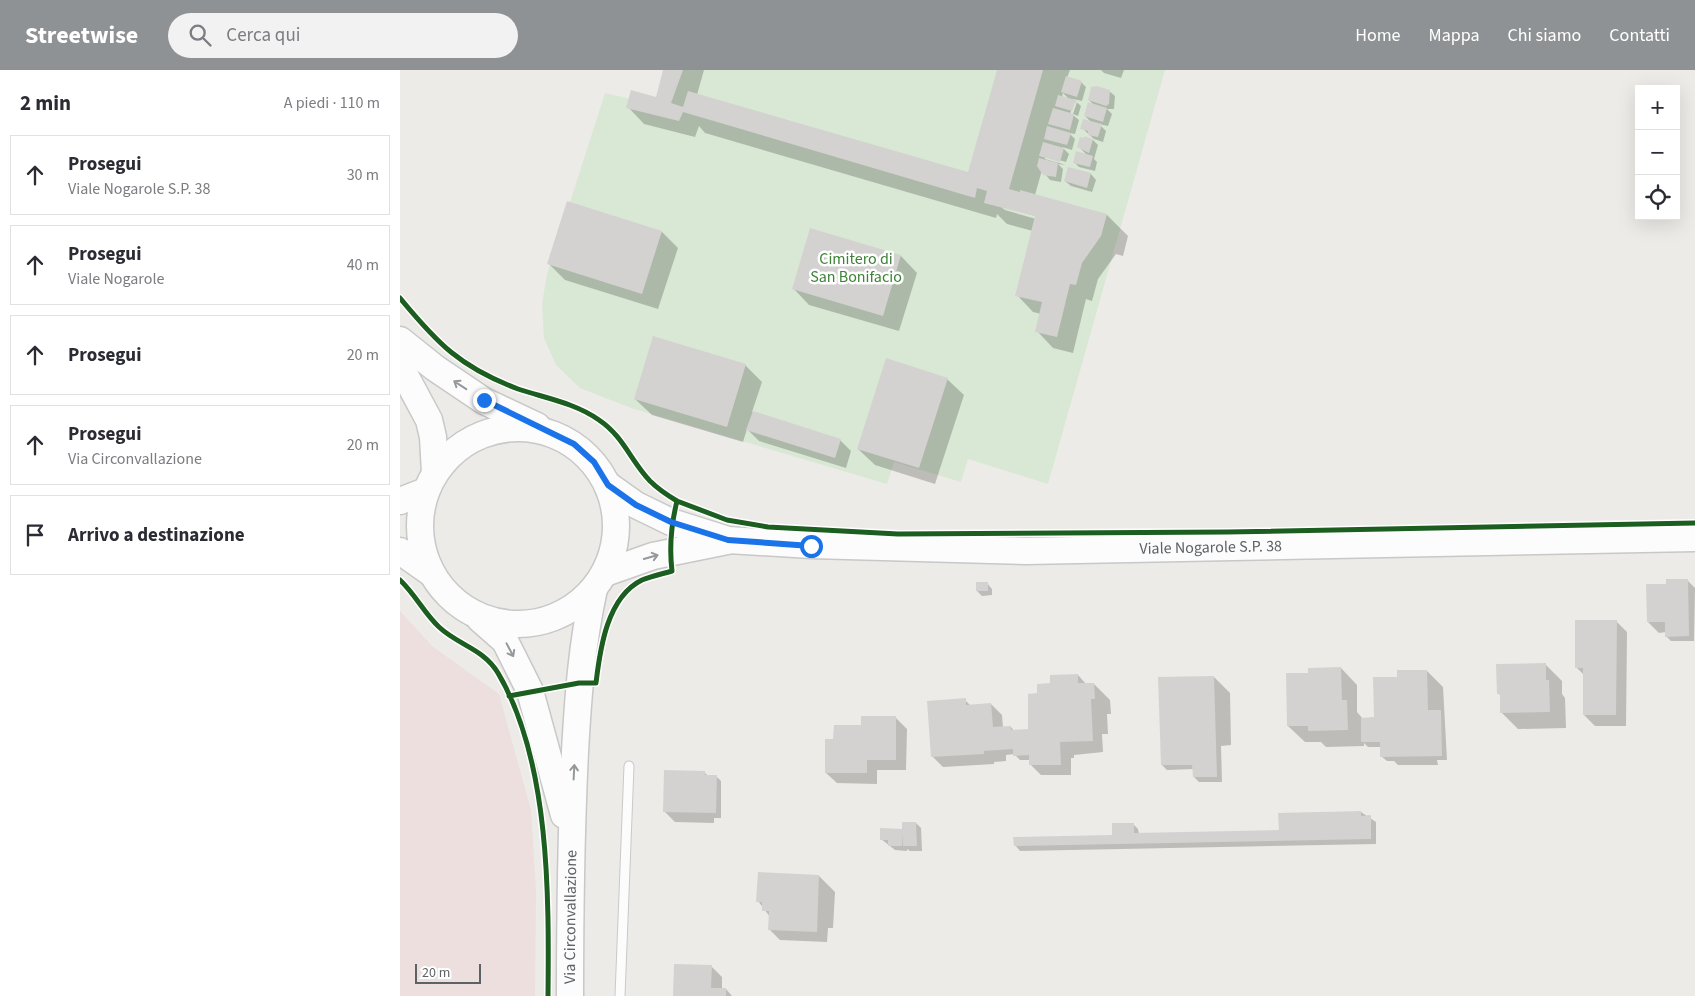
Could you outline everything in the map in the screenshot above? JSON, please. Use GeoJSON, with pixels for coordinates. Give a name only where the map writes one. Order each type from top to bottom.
{"type":"FeatureCollection","features":[{"type":"Feature","properties":{"kind":"main road"},"geometry":{"type":"LineString","coordinates":[[400,340],[435,368],[484,400],[574,444],[594,462],[608,485],[636,505],[671,522],[728,540]]}},
{"type":"Feature","properties":{"kind":"main road"},"geometry":{"type":"LineString","coordinates":[[400,366],[429,420],[430,482],[420,512],[419,533],[423,554],[431,573],[443,590],[459,605],[476,616],[507,624],[540,622],[569,610],[599,581],[653,556],[728,540]]}},
{"type":"Feature","properties":{"kind":"main road"},"geometry":{"type":"LineString","coordinates":[[400,501],[430,482],[457,449],[485,433],[517,427],[549,432]]}},
{"type":"Feature","properties":{"kind":"main road","name":"Via Circonvallazione"},"geometry":{"type":"LineString","coordinates":[[570,996],[570,838],[579,683],[584,631],[599,581],[615,544],[616,514],[608,485]]}},
{"type":"Feature","properties":{"kind":"main road","name":"Viale Nogarole S.P. 38"},"geometry":{"type":"LineString","coordinates":[[728,540],[811,546],[1026,551],[1695,538]]}},
{"type":"Feature","properties":{"kind":"main road"},"geometry":{"type":"LineString","coordinates":[[400,551],[431,573]]}},
{"type":"Feature","properties":{"kind":"main road","name":"Via Circonvallazione"},"geometry":{"type":"LineString","coordinates":[[476,616],[505,641],[530,691],[570,838]]}},
{"type":"Feature","properties":{"kind":"lane"},"geometry":{"type":"LineString","coordinates":[[620,996],[629,766]]}},
{"type":"Feature","properties":{"kind":"shaded area"},"geometry":{"type":"Polygon","coordinates":[[[400,611],[432,646],[499,694],[531,810],[536,891],[535,996],[400,996],[400,611]]]}},
{"type":"Feature","properties":{"kind":"green space","name":"Cimitero di San Bonifacio"},"geometry":{"type":"Polygon","coordinates":[[[666,70],[1165,70],[1048,484],[968,459],[961,482],[894,462],[887,484],[631,408],[580,388],[556,365],[544,338],[542,304],[547,274],[605,93],[656,105],[666,70]]]}},
{"type":"Feature","properties":{"kind":"building"},"geometry":{"type":"Polygon","coordinates":[[[663,70],[683,70],[671,103],[683,107],[688,91],[968,172],[997,70],[1043,70],[1009,189],[1020,192],[1020,190],[1107,214],[1101,236],[1082,263],[1076,285],[1070,284],[1057,337],[1035,332],[1042,302],[1015,296],[1035,216],[984,203],[987,191],[977,188],[975,198],[683,112],[679,121],[626,108],[631,90],[656,97],[663,70]]]}},
{"type":"Feature","properties":{"kind":"building"},"geometry":{"type":"Polygon","coordinates":[[[1066,76],[1082,81],[1077,97],[1061,92],[1066,76]]]}},
{"type":"Feature","properties":{"kind":"building"},"geometry":{"type":"Polygon","coordinates":[[[1097,86],[1110,90],[1109,104],[1106,106],[1088,100],[1091,87],[1097,86]]]}},
{"type":"Feature","properties":{"kind":"building"},"geometry":{"type":"Polygon","coordinates":[[[1058,95],[1076,100],[1072,111],[1055,106],[1058,95]]]}},
{"type":"Feature","properties":{"kind":"building"},"geometry":{"type":"Polygon","coordinates":[[[1088,102],[1107,108],[1103,122],[1084,116],[1088,102]]]}},
{"type":"Feature","properties":{"kind":"building"},"geometry":{"type":"Polygon","coordinates":[[[1053,108],[1074,114],[1070,130],[1048,124],[1053,108]]]}},
{"type":"Feature","properties":{"kind":"building"},"geometry":{"type":"Polygon","coordinates":[[[1083,119],[1102,124],[1098,137],[1088,135],[1088,131],[1080,129],[1083,119]]]}},
{"type":"Feature","properties":{"kind":"building"},"geometry":{"type":"Polygon","coordinates":[[[1047,126],[1071,133],[1067,145],[1044,139],[1047,126]]]}},
{"type":"Feature","properties":{"kind":"building"},"geometry":{"type":"Polygon","coordinates":[[[1084,136],[1093,139],[1089,153],[1077,147],[1080,137],[1084,138],[1084,136]]]}},
{"type":"Feature","properties":{"kind":"building"},"geometry":{"type":"Polygon","coordinates":[[[1043,142],[1064,148],[1060,162],[1039,156],[1043,142]]]}},
{"type":"Feature","properties":{"kind":"building"},"geometry":{"type":"Polygon","coordinates":[[[1076,151],[1093,156],[1090,167],[1073,163],[1076,151]]]}},
{"type":"Feature","properties":{"kind":"building"},"geometry":{"type":"Polygon","coordinates":[[[1039,158],[1058,163],[1056,177],[1043,175],[1037,166],[1039,158]]]}},
{"type":"Feature","properties":{"kind":"building"},"geometry":{"type":"Polygon","coordinates":[[[1068,167],[1091,173],[1087,188],[1064,181],[1068,167]]]}},
{"type":"Feature","properties":{"kind":"building"},"geometry":{"type":"Polygon","coordinates":[[[567,201],[662,231],[642,294],[547,264],[567,201]]]}},
{"type":"Feature","properties":{"kind":"building"},"geometry":{"type":"Polygon","coordinates":[[[810,228],[901,255],[883,316],[792,289],[810,228]]]}},
{"type":"Feature","properties":{"kind":"building"},"geometry":{"type":"Polygon","coordinates":[[[653,336],[746,364],[727,427],[634,399],[653,336]]]}},
{"type":"Feature","properties":{"kind":"building"},"geometry":{"type":"Polygon","coordinates":[[[886,358],[948,378],[919,468],[857,449],[886,358]]]}},
{"type":"Feature","properties":{"kind":"building"},"geometry":{"type":"Polygon","coordinates":[[[753,411],[841,439],[835,458],[746,430],[753,411]]]}},
{"type":"Feature","properties":{"kind":"building"},"geometry":{"type":"Polygon","coordinates":[[[1666,579],[1688,579],[1689,636],[1665,637],[1665,622],[1647,622],[1646,584],[1666,584],[1666,579]]]}},
{"type":"Feature","properties":{"kind":"building"},"geometry":{"type":"Polygon","coordinates":[[[976,582],[988,582],[988,591],[976,591],[976,582]]]}},
{"type":"Feature","properties":{"kind":"building"},"geometry":{"type":"Polygon","coordinates":[[[1575,620],[1617,620],[1616,715],[1583,715],[1583,668],[1575,668],[1575,620]]]}},
{"type":"Feature","properties":{"kind":"building"},"geometry":{"type":"Polygon","coordinates":[[[1546,663],[1546,680],[1549,680],[1550,712],[1500,713],[1500,694],[1497,694],[1496,664],[1546,663]]]}},
{"type":"Feature","properties":{"kind":"building"},"geometry":{"type":"Polygon","coordinates":[[[1341,667],[1342,700],[1347,700],[1348,730],[1308,731],[1308,726],[1287,726],[1286,673],[1308,673],[1308,668],[1341,667]]]}},
{"type":"Feature","properties":{"kind":"building"},"geometry":{"type":"Polygon","coordinates":[[[1397,670],[1427,670],[1428,710],[1441,710],[1442,756],[1380,757],[1380,742],[1361,742],[1361,718],[1374,717],[1373,677],[1397,677],[1397,670]]]}},
{"type":"Feature","properties":{"kind":"building"},"geometry":{"type":"Polygon","coordinates":[[[1078,674],[1078,683],[1094,683],[1095,699],[1091,699],[1093,741],[1060,742],[1061,765],[1029,765],[1029,755],[1013,756],[1013,749],[984,751],[984,754],[931,757],[927,701],[966,698],[966,705],[991,703],[993,727],[1011,726],[1011,730],[1028,729],[1028,694],[1037,693],[1037,684],[1050,683],[1050,675],[1078,674]]]}},
{"type":"Feature","properties":{"kind":"building"},"geometry":{"type":"Polygon","coordinates":[[[1214,676],[1217,777],[1193,777],[1192,765],[1161,765],[1158,677],[1214,676]]]}},
{"type":"Feature","properties":{"kind":"building"},"geometry":{"type":"Polygon","coordinates":[[[861,716],[896,716],[896,760],[867,760],[867,773],[825,773],[825,739],[833,739],[834,725],[861,725],[861,716]]]}},
{"type":"Feature","properties":{"kind":"building"},"geometry":{"type":"Polygon","coordinates":[[[664,770],[705,771],[705,775],[717,775],[716,813],[663,812],[664,770]]]}},
{"type":"Feature","properties":{"kind":"building"},"geometry":{"type":"Polygon","coordinates":[[[1361,811],[1361,816],[1371,815],[1371,839],[1014,846],[1013,837],[1112,835],[1112,823],[1134,823],[1134,833],[1279,830],[1278,813],[1361,811]]]}},
{"type":"Feature","properties":{"kind":"building"},"geometry":{"type":"Polygon","coordinates":[[[902,822],[916,822],[917,846],[903,846],[903,834],[902,846],[888,846],[888,840],[880,840],[880,828],[902,829],[902,822]]]}},
{"type":"Feature","properties":{"kind":"building"},"geometry":{"type":"Polygon","coordinates":[[[758,872],[819,875],[817,932],[768,930],[769,911],[762,911],[762,902],[756,902],[758,872]]]}},
{"type":"Feature","properties":{"kind":"building"},"geometry":{"type":"Polygon","coordinates":[[[674,964],[712,965],[711,988],[726,988],[726,996],[673,996],[674,964]]]}},
{"type":"Feature","properties":{"kind":"cycle path"},"geometry":{"type":"LineString","coordinates":[[400,298],[426,329],[465,363],[498,381],[570,405],[599,420],[621,441],[650,481],[677,501],[671,536],[672,571],[642,580],[630,588],[621,598],[607,625],[596,683],[579,683],[509,696]]}},
{"type":"Feature","properties":{"kind":"cycle path"},"geometry":{"type":"LineString","coordinates":[[677,501],[727,520],[768,527],[898,534],[1227,532],[1695,523]]}},
{"type":"Feature","properties":{"kind":"cycle path"},"geometry":{"type":"LineString","coordinates":[[400,580],[439,627],[486,658],[498,673],[515,708],[528,747],[537,788],[543,830],[548,916],[548,996]]}},
{"type":"Feature","properties":{"kind":"route"},"geometry":{"type":"LineString","coordinates":[[484,400],[574,444],[594,462],[608,485],[636,505],[671,522],[728,540],[811,546]]}}]}
